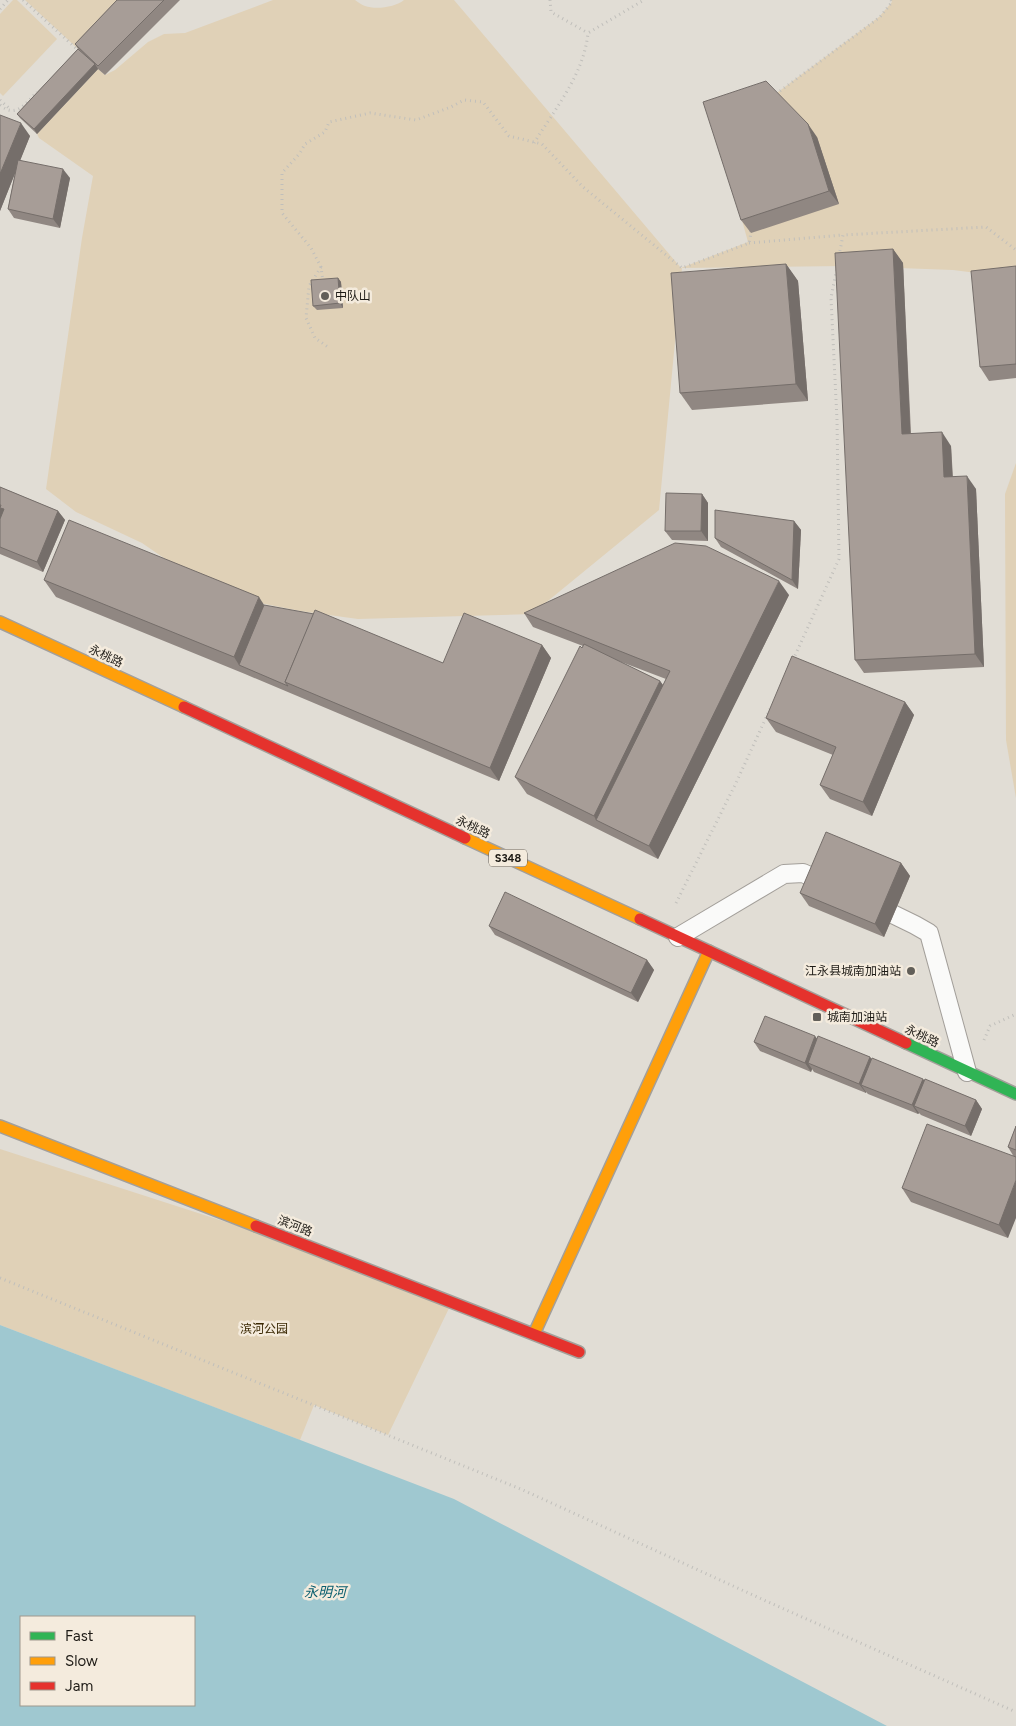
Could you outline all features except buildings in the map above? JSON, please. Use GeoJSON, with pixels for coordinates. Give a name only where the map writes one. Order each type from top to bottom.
{"type":"FeatureCollection","features":[{"type":"Feature","properties":{"kind":"main road","name":"永桃路"},"geometry":{"type":"LineString","coordinates":[[0,622],[1016,1094]]}},
{"type":"Feature","properties":{"kind":"main road"},"geometry":{"type":"LineString","coordinates":[[534,1334],[709,951]]}},
{"type":"Feature","properties":{"kind":"main road","name":"滨河路"},"geometry":{"type":"LineString","coordinates":[[0,1126],[580,1352]]}},
{"type":"Feature","properties":{"kind":"lane"},"geometry":{"type":"LineString","coordinates":[[670,934],[784,874],[803,873],[851,895],[915,925],[929,934],[967,1072]]}},
{"type":"Feature","properties":{"kind":"path"},"geometry":{"type":"LineString","coordinates":[[0,8],[8,0]]}},
{"type":"Feature","properties":{"kind":"path"},"geometry":{"type":"LineString","coordinates":[[23,0],[79,52],[84,44]]}},
{"type":"Feature","properties":{"kind":"path"},"geometry":{"type":"LineString","coordinates":[[550,0],[551,12],[588,33]]}},
{"type":"Feature","properties":{"kind":"path"},"geometry":{"type":"LineString","coordinates":[[588,33],[644,0]]}},
{"type":"Feature","properties":{"kind":"path"},"geometry":{"type":"LineString","coordinates":[[775,94],[880,17],[892,2],[891,0]]}},
{"type":"Feature","properties":{"kind":"path"},"geometry":{"type":"LineString","coordinates":[[534,142],[570,85],[587,46],[588,33]]}},
{"type":"Feature","properties":{"kind":"path"},"geometry":{"type":"LineString","coordinates":[[0,105],[5,110],[20,109],[40,90]]}},
{"type":"Feature","properties":{"kind":"path"},"geometry":{"type":"LineString","coordinates":[[0,100],[12,111]]}},
{"type":"Feature","properties":{"kind":"path"},"geometry":{"type":"LineString","coordinates":[[328,282],[322,282],[321,267],[311,248],[282,213],[282,173],[300,153],[305,144],[325,132],[329,122],[370,113],[416,120],[464,100],[483,102],[509,136],[542,144],[583,187],[682,268],[749,243],[986,227],[1016,250]]}},
{"type":"Feature","properties":{"kind":"path"},"geometry":{"type":"LineString","coordinates":[[748,225],[751,233],[749,243]]}},
{"type":"Feature","properties":{"kind":"path"},"geometry":{"type":"LineString","coordinates":[[790,666],[839,559],[837,420],[831,298],[843,236]]}},
{"type":"Feature","properties":{"kind":"path"},"geometry":{"type":"LineString","coordinates":[[321,267],[309,286],[306,318],[315,338],[328,347]]}},
{"type":"Feature","properties":{"kind":"path"},"geometry":{"type":"LineString","coordinates":[[670,934],[773,702]]}},
{"type":"Feature","properties":{"kind":"path"},"geometry":{"type":"LineString","coordinates":[[967,1072],[990,1026],[1016,1014]]}},
{"type":"Feature","properties":{"kind":"path"},"geometry":{"type":"LineString","coordinates":[[0,1278],[523,1490],[1016,1712]]}},
{"type":"Feature","properties":{"kind":"green space"},"geometry":{"type":"Polygon","coordinates":[[[13,0],[17,0],[57,39],[3,96],[0,93],[0,14],[13,0]]]}},
{"type":"Feature","properties":{"kind":"green space"},"geometry":{"type":"Polygon","coordinates":[[[25,0],[122,0],[77,48],[25,0]]]}},
{"type":"Feature","properties":{"kind":"green space"},"geometry":{"type":"Polygon","coordinates":[[[273,0],[355,0],[365,6],[380,8],[391,6],[404,0],[454,0],[681,268],[748,242],[713,115],[774,95],[879,17],[892,2],[891,0],[1016,0],[1016,278],[953,270],[845,266],[682,268],[659,510],[532,614],[358,619],[300,611],[255,602],[199,582],[142,543],[76,512],[46,489],[82,238],[93,176],[39,138],[37,134],[98,69],[105,75],[115,70],[148,42],[164,34],[185,33],[273,0]]]}},
{"type":"Feature","properties":{"kind":"green space"},"geometry":{"type":"Polygon","coordinates":[[[1016,463],[1016,798],[1006,740],[1005,494],[1016,463]]]}},
{"type":"Feature","properties":{"kind":"green space","name":"滨河公园"},"geometry":{"type":"Polygon","coordinates":[[[0,1149],[343,1260],[452,1302],[388,1435],[314,1405],[300,1440],[0,1325],[0,1149]]]}},
{"type":"Feature","properties":{"kind":"water","name":"永明河"},"geometry":{"type":"Polygon","coordinates":[[[0,1325],[454,1499],[887,1726],[0,1726],[0,1325]]]}},
{"type":"Feature","properties":{"kind":"traffic: fast"},"geometry":{"type":"LineString","coordinates":[[906,1043],[1016,1094]]}},
{"type":"Feature","properties":{"kind":"traffic: slow"},"geometry":{"type":"LineString","coordinates":[[0,622],[184,707]]}},
{"type":"Feature","properties":{"kind":"traffic: slow"},"geometry":{"type":"LineString","coordinates":[[465,838],[640,919]]}},
{"type":"Feature","properties":{"kind":"traffic: slow"},"geometry":{"type":"LineString","coordinates":[[534,1334],[709,951]]}},
{"type":"Feature","properties":{"kind":"traffic: slow"},"geometry":{"type":"LineString","coordinates":[[0,1126],[256,1226]]}},
{"type":"Feature","properties":{"kind":"traffic: jam"},"geometry":{"type":"LineString","coordinates":[[184,707],[465,838]]}},
{"type":"Feature","properties":{"kind":"traffic: jam"},"geometry":{"type":"LineString","coordinates":[[640,919],[906,1043]]}},
{"type":"Feature","properties":{"kind":"traffic: jam"},"geometry":{"type":"LineString","coordinates":[[256,1226],[579,1352]]}},
{"type":"Feature","properties":{"kind":"place","name":"中队山"},"geometry":{"type":"Point","coordinates":[325,296]}},
{"type":"Feature","properties":{"kind":"place","name":"江永县城南加油站"},"geometry":{"type":"Point","coordinates":[911,971]}},
{"type":"Feature","properties":{"kind":"place","name":"城南加油站"},"geometry":{"type":"Point","coordinates":[817,1017]}}]}
